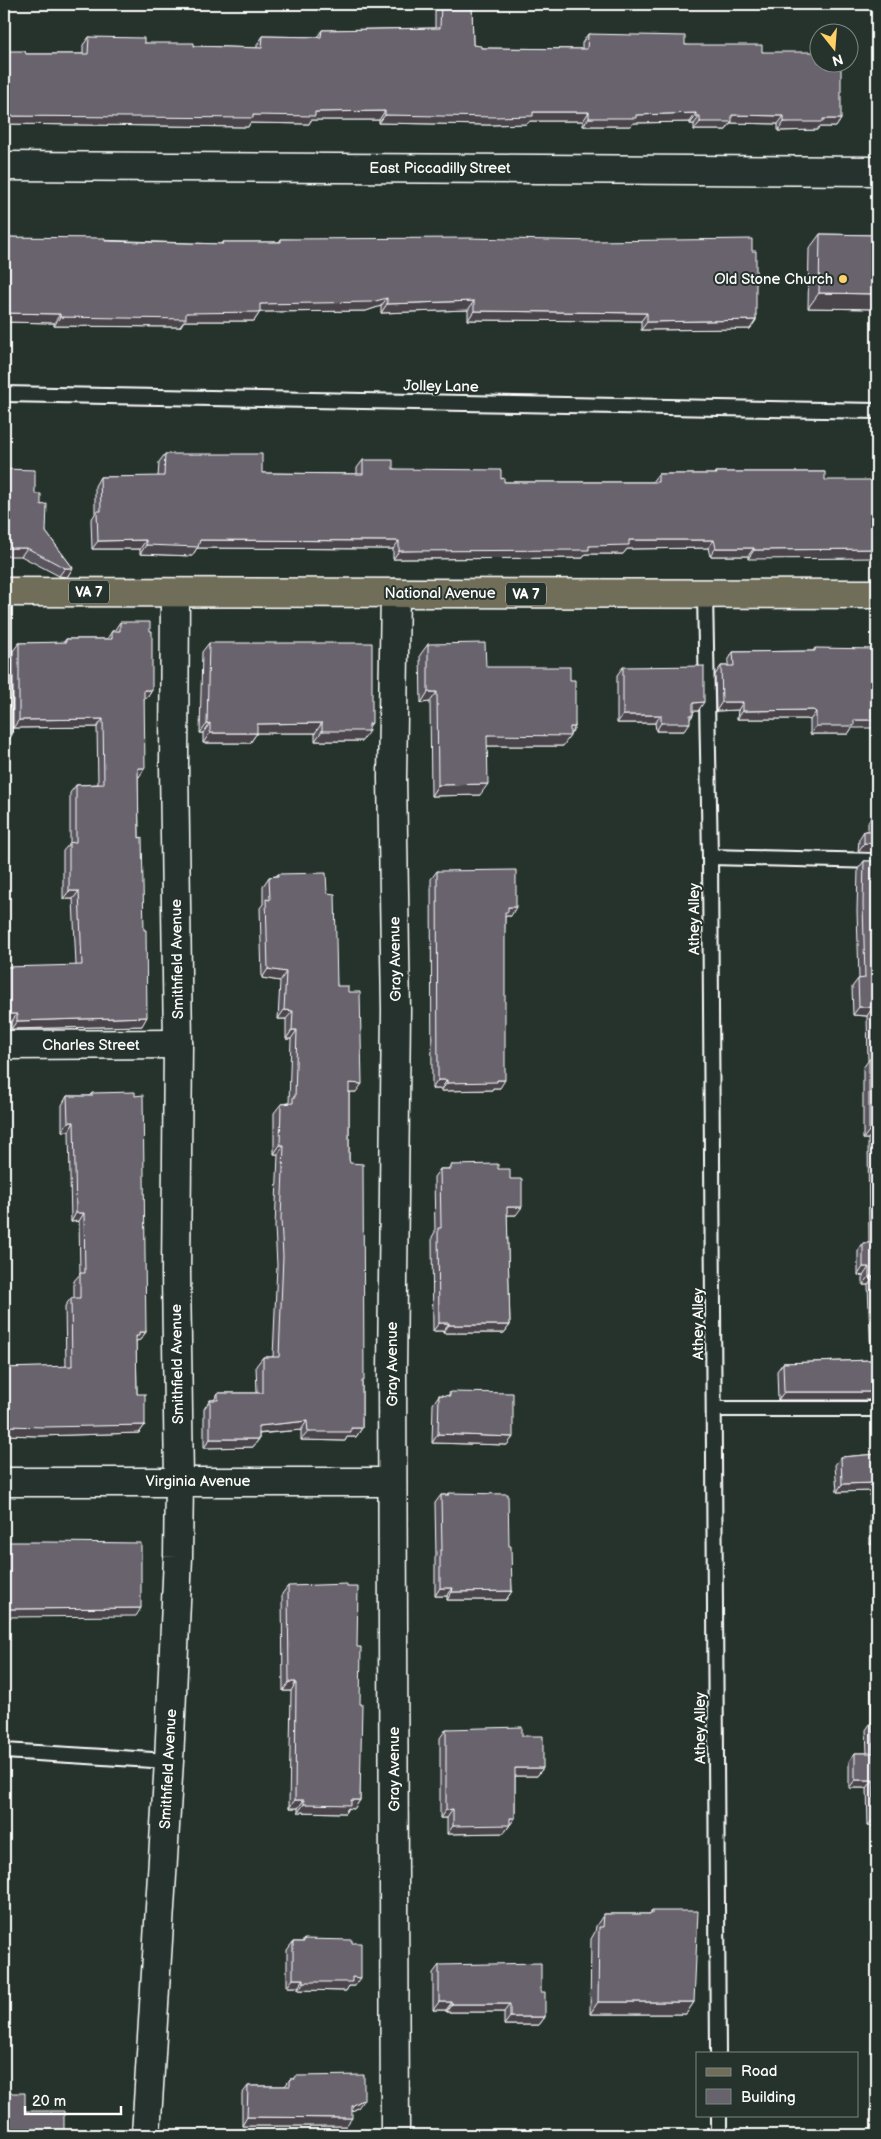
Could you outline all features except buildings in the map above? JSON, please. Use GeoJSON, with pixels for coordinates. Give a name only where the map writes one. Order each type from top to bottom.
{"type":"FeatureCollection","features":[{"type":"Feature","properties":{"kind":"main road","name":"National Avenue"},"geometry":{"type":"LineString","coordinates":[[4,592],[877,594]]}},
{"type":"Feature","properties":{"kind":"street","name":"East Piccadilly Street"},"geometry":{"type":"LineString","coordinates":[[4,166],[877,171]]}},
{"type":"Feature","properties":{"kind":"street","name":"Smithfield Avenue"},"geometry":{"type":"LineString","coordinates":[[146,2135],[169,1761],[179,1481],[176,1273],[178,1044],[174,765],[175,593]]}},
{"type":"Feature","properties":{"kind":"street","name":"Gray Avenue"},"geometry":{"type":"LineString","coordinates":[[395,593],[392,778],[396,1010],[392,1482],[395,2135]]}},
{"type":"Feature","properties":{"kind":"street","name":"Charles Street"},"geometry":{"type":"LineString","coordinates":[[4,1045],[178,1044]]}},
{"type":"Feature","properties":{"kind":"street","name":"Virginia Avenue"},"geometry":{"type":"LineString","coordinates":[[4,1482],[392,1482]]}},
{"type":"Feature","properties":{"kind":"lane","name":"Jolley Lane"},"geometry":{"type":"LineString","coordinates":[[4,394],[877,411]]}},
{"type":"Feature","properties":{"kind":"lane"},"geometry":{"type":"LineString","coordinates":[[4,592],[4,732]]}},
{"type":"Feature","properties":{"kind":"lane","name":"Athey Alley"},"geometry":{"type":"LineString","coordinates":[[706,594],[715,1409],[718,2052]]}},
{"type":"Feature","properties":{"kind":"lane"},"geometry":{"type":"LineString","coordinates":[[710,858],[877,860]]}},
{"type":"Feature","properties":{"kind":"lane"},"geometry":{"type":"LineString","coordinates":[[715,1409],[877,1409]]}},
{"type":"Feature","properties":{"kind":"lane"},"geometry":{"type":"LineString","coordinates":[[4,1751],[169,1761]]}},
{"type":"Feature","properties":{"kind":"lane"},"geometry":{"type":"LineString","coordinates":[[719,2116],[719,2135]]}},
{"type":"Feature","properties":{"kind":"place","name":"Old Stone Church"},"geometry":{"type":"Point","coordinates":[843,279]}}]}
